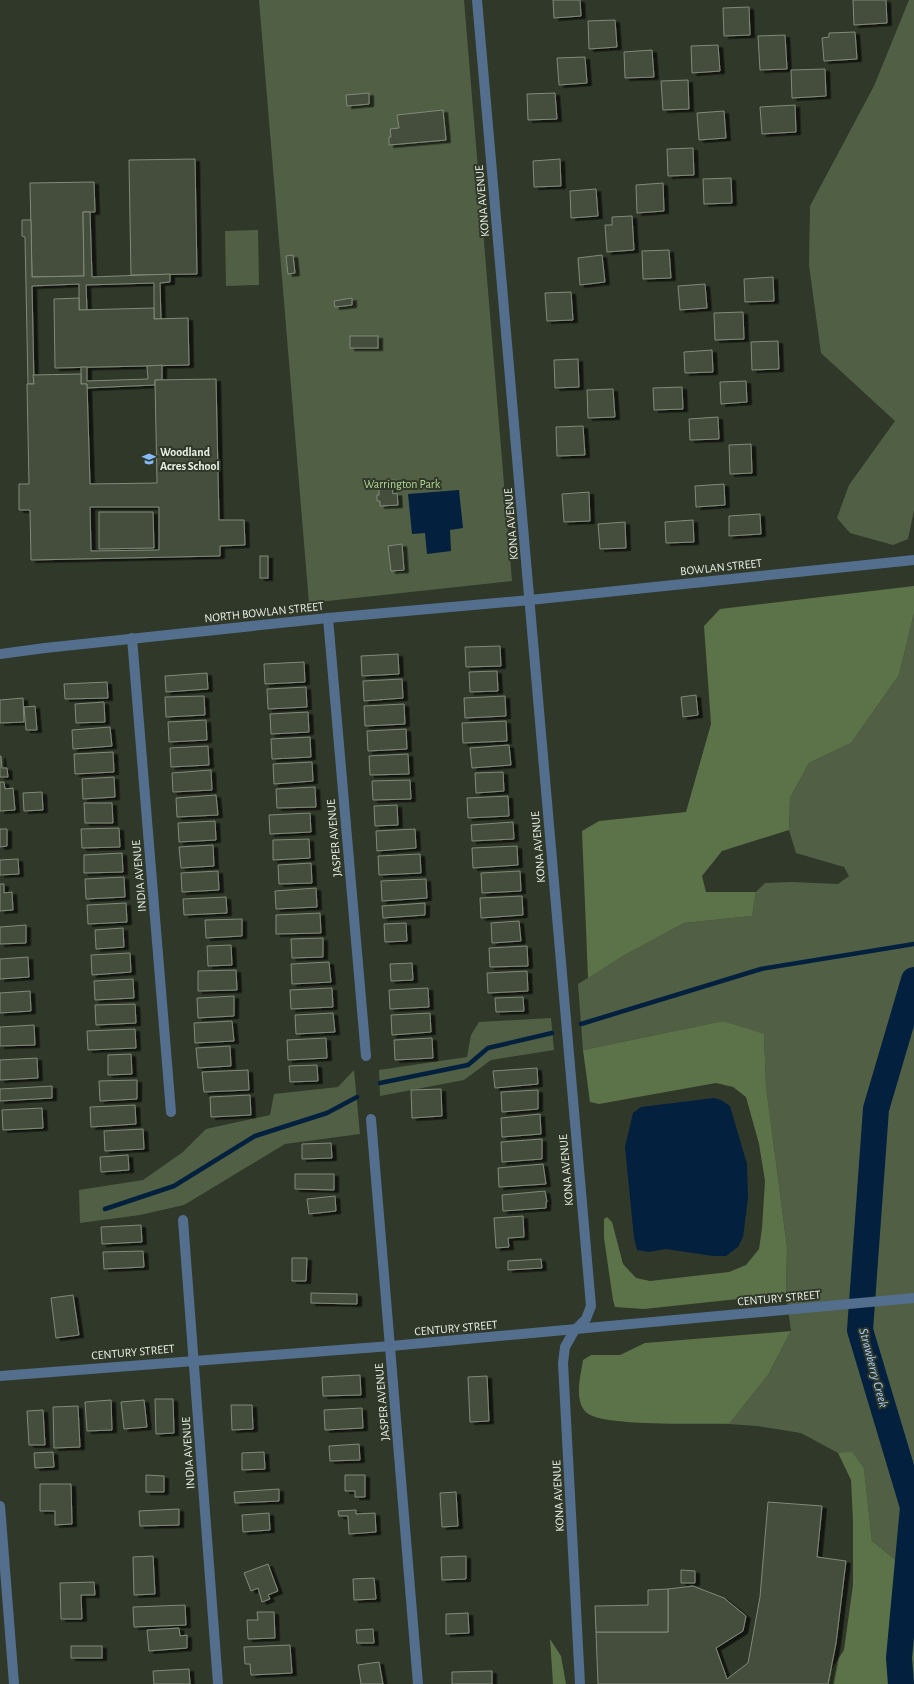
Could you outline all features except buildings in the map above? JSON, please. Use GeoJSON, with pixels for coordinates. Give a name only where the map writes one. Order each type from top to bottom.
{"type":"FeatureCollection","features":[{"type":"Feature","properties":{"kind":"street","name":"KONA AVENUE"},"geometry":{"type":"LineString","coordinates":[[478,0],[591,1306],[586,1319],[574,1331],[565,1347],[563,1363],[580,1684]]}},
{"type":"Feature","properties":{"kind":"street","name":"BOWLAN STREET"},"geometry":{"type":"LineString","coordinates":[[530,600],[914,560]]}},
{"type":"Feature","properties":{"kind":"street","name":"NORTH BOWLAN STREET"},"geometry":{"type":"LineString","coordinates":[[0,654],[132,638],[328,618],[530,600]]}},
{"type":"Feature","properties":{"kind":"street","name":"JASPER AVENUE"},"geometry":{"type":"LineString","coordinates":[[328,618],[366,1056]]}},
{"type":"Feature","properties":{"kind":"street","name":"INDIA AVENUE"},"geometry":{"type":"LineString","coordinates":[[132,638],[171,1112]]}},
{"type":"Feature","properties":{"kind":"street","name":"JASPER AVENUE"},"geometry":{"type":"LineString","coordinates":[[371,1118],[418,1684]]}},
{"type":"Feature","properties":{"kind":"street","name":"INDIA AVENUE"},"geometry":{"type":"LineString","coordinates":[[183,1220],[218,1684]]}},
{"type":"Feature","properties":{"kind":"street","name":"CENTURY STREET"},"geometry":{"type":"LineString","coordinates":[[0,1376],[574,1331],[914,1298]]}},
{"type":"Feature","properties":{"kind":"street"},"geometry":{"type":"LineString","coordinates":[[0,1506],[14,1684]]}},
{"type":"Feature","properties":{"kind":"green space","name":"Warrington Park"},"geometry":{"type":"Polygon","coordinates":[[[259,0],[464,0],[512,581],[309,603],[259,0]]]}},
{"type":"Feature","properties":{"kind":"green space"},"geometry":{"type":"Polygon","coordinates":[[[909,0],[914,0],[914,510],[908,539],[893,545],[850,533],[837,518],[849,485],[895,421],[821,353],[809,265],[810,206],[874,86],[909,0]]]}},
{"type":"Feature","properties":{"kind":"green space"},"geometry":{"type":"Polygon","coordinates":[[[258,230],[259,285],[226,286],[225,231],[258,230]]]}},
{"type":"Feature","properties":{"kind":"green space"},"geometry":{"type":"Polygon","coordinates":[[[914,586],[914,613],[899,675],[851,743],[809,763],[790,798],[789,830],[722,851],[702,876],[706,892],[756,892],[752,916],[684,923],[623,956],[588,978],[582,831],[599,821],[686,812],[711,724],[704,626],[720,609],[914,586]]]}},
{"type":"Feature","properties":{"kind":"green space"},"geometry":{"type":"Polygon","coordinates":[[[914,613],[914,1571],[908,1570],[872,1541],[864,1468],[852,1453],[838,1453],[801,1433],[757,1426],[729,1424],[768,1375],[791,1331],[786,1294],[787,1247],[766,1086],[764,1035],[723,1021],[583,1050],[578,984],[623,956],[684,923],[752,916],[756,892],[765,883],[792,882],[838,884],[849,876],[844,867],[796,853],[789,830],[790,798],[809,763],[851,743],[899,675],[914,613]]]}},
{"type":"Feature","properties":{"kind":"green space"},"geometry":{"type":"Polygon","coordinates":[[[551,1018],[554,1050],[491,1060],[464,1080],[380,1096],[379,1070],[467,1057],[471,1035],[479,1022],[551,1018]]]}},
{"type":"Feature","properties":{"kind":"green space"},"geometry":{"type":"Polygon","coordinates":[[[723,1021],[764,1034],[766,1086],[787,1247],[786,1294],[644,1309],[615,1307],[604,1238],[604,1219],[607,1217],[612,1222],[623,1264],[636,1278],[650,1281],[729,1272],[746,1265],[759,1249],[765,1181],[759,1144],[746,1097],[733,1087],[716,1083],[599,1104],[590,1102],[583,1050],[723,1021]]]}},
{"type":"Feature","properties":{"kind":"green space"},"geometry":{"type":"Polygon","coordinates":[[[354,1070],[360,1134],[285,1144],[184,1205],[140,1215],[80,1223],[79,1190],[143,1180],[183,1152],[206,1129],[270,1115],[274,1094],[338,1087],[354,1070]]]}},
{"type":"Feature","properties":{"kind":"green space"},"geometry":{"type":"Polygon","coordinates":[[[791,1331],[768,1375],[729,1424],[654,1423],[612,1420],[587,1413],[580,1402],[579,1388],[583,1360],[591,1355],[620,1355],[645,1343],[791,1331]]]}},
{"type":"Feature","properties":{"kind":"green space"},"geometry":{"type":"Polygon","coordinates":[[[852,1452],[864,1468],[872,1541],[908,1570],[914,1571],[914,1684],[828,1684],[831,1670],[844,1650],[853,1585],[853,1521],[851,1480],[838,1453],[852,1452]]]}},
{"type":"Feature","properties":{"kind":"green space"},"geometry":{"type":"Polygon","coordinates":[[[550,1639],[561,1656],[566,1684],[553,1684],[550,1639]]]}},
{"type":"Feature","properties":{"kind":"water"},"geometry":{"type":"Polygon","coordinates":[[[459,490],[463,528],[450,530],[451,551],[427,554],[425,533],[412,534],[408,494],[459,490]]]}},
{"type":"Feature","properties":{"kind":"water"},"geometry":{"type":"Polygon","coordinates":[[[714,1098],[721,1100],[730,1106],[747,1164],[748,1198],[743,1237],[738,1247],[726,1256],[713,1256],[666,1249],[649,1252],[637,1250],[634,1238],[625,1147],[633,1113],[641,1107],[714,1098]]]}},
{"type":"Feature","properties":{"kind":"waterway"},"geometry":{"type":"LineString","coordinates":[[581,1024],[761,969],[914,944]]}},
{"type":"Feature","properties":{"kind":"waterway","name":"Strawberry Creek"},"geometry":{"type":"LineString","coordinates":[[901,1684],[899,1658],[913,1507],[860,1330],[876,1109],[914,980]]}},
{"type":"Feature","properties":{"kind":"waterway"},"geometry":{"type":"LineString","coordinates":[[380,1083],[468,1065],[488,1048],[552,1033]]}},
{"type":"Feature","properties":{"kind":"waterway"},"geometry":{"type":"LineString","coordinates":[[105,1209],[174,1186],[255,1136],[327,1113],[357,1097]]}},
{"type":"Feature","properties":{"kind":"place","name":"Woodland Acres School"},"geometry":{"type":"Point","coordinates":[149,459]}}]}
